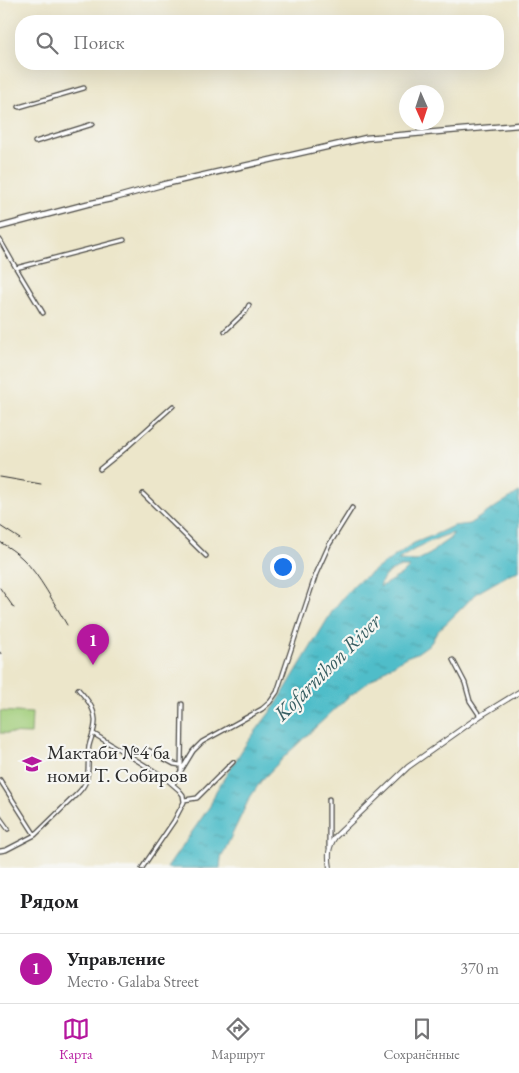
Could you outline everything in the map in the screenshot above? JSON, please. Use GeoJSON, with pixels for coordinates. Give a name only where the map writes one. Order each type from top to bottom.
{"type":"FeatureCollection","features":[{"type":"Feature","properties":{"kind":"main road"},"geometry":{"type":"LineString","coordinates":[[0,227],[165,184],[366,138],[519,125]]}},
{"type":"Feature","properties":{"kind":"street"},"geometry":{"type":"LineString","coordinates":[[19,107],[84,88]]}},
{"type":"Feature","properties":{"kind":"street"},"geometry":{"type":"LineString","coordinates":[[35,142],[93,124]]}},
{"type":"Feature","properties":{"kind":"street"},"geometry":{"type":"LineString","coordinates":[[0,240],[43,313]]}},
{"type":"Feature","properties":{"kind":"street"},"geometry":{"type":"LineString","coordinates":[[16,268],[124,240]]}},
{"type":"Feature","properties":{"kind":"street"},"geometry":{"type":"LineString","coordinates":[[225,330],[246,311],[249,305]]}},
{"type":"Feature","properties":{"kind":"street"},"geometry":{"type":"LineString","coordinates":[[100,470],[173,406]]}},
{"type":"Feature","properties":{"kind":"street"},"geometry":{"type":"LineString","coordinates":[[143,494],[206,556]]}},
{"type":"Feature","properties":{"kind":"street"},"geometry":{"type":"LineString","coordinates":[[173,784],[192,751],[202,742],[262,709],[277,692],[316,574],[329,545],[352,508]]}},
{"type":"Feature","properties":{"kind":"street"},"geometry":{"type":"LineString","coordinates":[[453,660],[465,683],[470,701],[480,716]]}},
{"type":"Feature","properties":{"kind":"street"},"geometry":{"type":"LineString","coordinates":[[0,852],[35,835],[82,789],[87,778],[89,746],[94,734],[96,719],[90,703],[78,689]]}},
{"type":"Feature","properties":{"kind":"street"},"geometry":{"type":"LineString","coordinates":[[329,848],[335,837],[408,767],[480,716],[519,692]]}},
{"type":"Feature","properties":{"kind":"street"},"geometry":{"type":"LineString","coordinates":[[181,772],[182,704]]}},
{"type":"Feature","properties":{"kind":"street"},"geometry":{"type":"LineString","coordinates":[[94,734],[164,777],[183,795],[184,804],[179,813],[142,868]]}},
{"type":"Feature","properties":{"kind":"street"},"geometry":{"type":"LineString","coordinates":[[146,749],[174,764],[180,765]]}},
{"type":"Feature","properties":{"kind":"street"},"geometry":{"type":"LineString","coordinates":[[184,800],[197,798],[233,762]]}},
{"type":"Feature","properties":{"kind":"street"},"geometry":{"type":"LineString","coordinates":[[0,780],[35,835]]}},
{"type":"Feature","properties":{"kind":"street"},"geometry":{"type":"LineString","coordinates":[[329,799],[328,860],[330,868]]}},
{"type":"Feature","properties":{"kind":"street"},"geometry":{"type":"LineString","coordinates":[[0,818],[8,829]]}},
{"type":"Feature","properties":{"kind":"green space"},"geometry":{"type":"Polygon","coordinates":[[[0,711],[32,713],[31,734],[0,733],[0,711]]]}},
{"type":"Feature","properties":{"kind":"water","name":"Kofarnihon River"},"geometry":{"type":"Polygon","coordinates":[[[519,492],[519,571],[475,594],[437,632],[431,643],[417,653],[406,657],[385,670],[347,698],[288,753],[261,781],[249,799],[221,858],[220,868],[167,868],[210,806],[216,791],[246,744],[277,703],[333,610],[345,595],[356,583],[414,543],[453,526],[469,524],[519,492]],[[454,533],[425,544],[398,560],[416,561],[430,554],[454,533]],[[401,567],[387,574],[380,587],[401,575],[410,567],[401,567]]]}},
{"type":"Feature","properties":{"kind":"railway"},"geometry":{"type":"LineString","coordinates":[[0,477],[41,484]]}},
{"type":"Feature","properties":{"kind":"railway"},"geometry":{"type":"LineString","coordinates":[[0,526],[20,539]]}},
{"type":"Feature","properties":{"kind":"railway"},"geometry":{"type":"LineString","coordinates":[[0,542],[18,554],[29,565],[67,625]]}},
{"type":"Feature","properties":{"kind":"railway"},"geometry":{"type":"LineString","coordinates":[[0,588],[14,608]]}},
{"type":"Feature","properties":{"kind":"place","name":"Управление"},"geometry":{"type":"Point","coordinates":[93,665]}},
{"type":"Feature","properties":{"kind":"place","name":"Мактаби №4 ба номи Т. Собиров"},"geometry":{"type":"Point","coordinates":[32,764]}}]}
